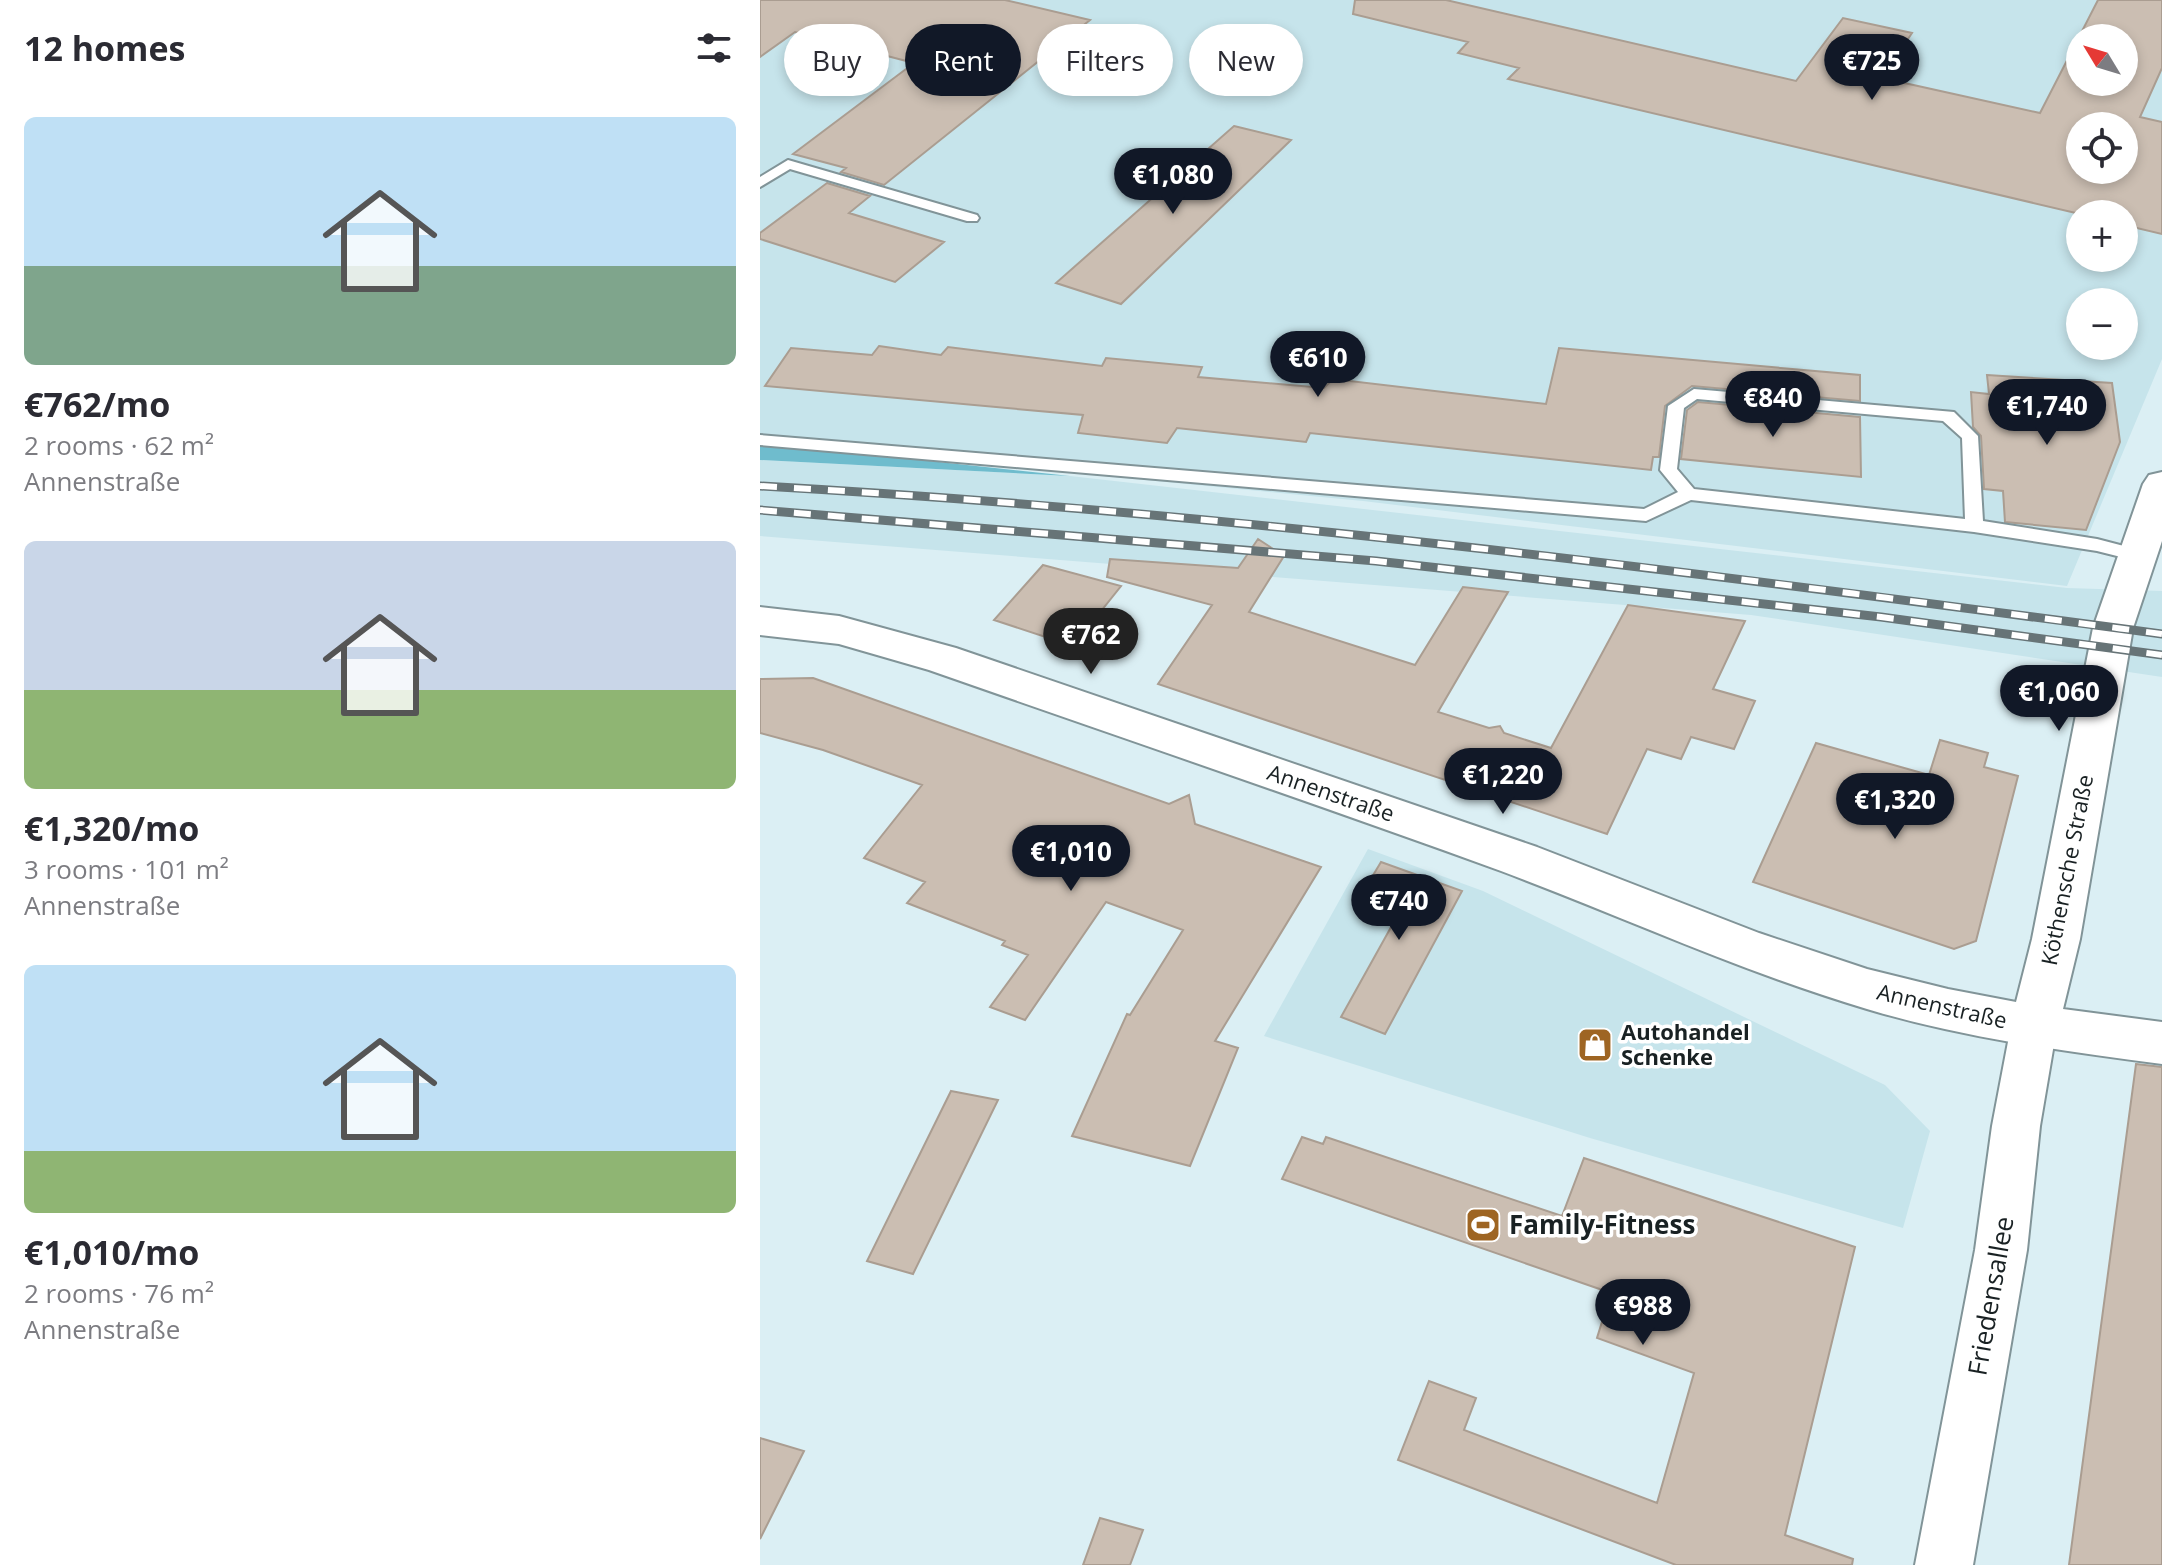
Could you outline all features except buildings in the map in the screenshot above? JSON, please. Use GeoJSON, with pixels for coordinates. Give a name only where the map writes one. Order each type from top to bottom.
{"type":"FeatureCollection","features":[{"type":"Feature","properties":{"kind":"main road","name":"Köthensche Straße"},"geometry":{"type":"LineString","coordinates":[[2034,1026],[2056,939],[2113,628],[2162,484]]}},
{"type":"Feature","properties":{"kind":"main road","name":"Annenstraße"},"geometry":{"type":"LineString","coordinates":[[760,621],[839,630],[928,655],[1418,823],[1747,949],[1852,984],[1948,1010],[2034,1026],[2162,1043]]}},
{"type":"Feature","properties":{"kind":"street","name":"Friedensallee"},"geometry":{"type":"LineString","coordinates":[[1944,1565],[2001,1250],[2016,1126],[2034,1026]]}},
{"type":"Feature","properties":{"kind":"lane"},"geometry":{"type":"LineString","coordinates":[[760,183],[788,164],[972,218]]}},
{"type":"Feature","properties":{"kind":"lane"},"geometry":{"type":"LineString","coordinates":[[1689,494],[1668,470],[1676,406],[1694,394],[1948,416],[1970,436],[1974,526]]}},
{"type":"Feature","properties":{"kind":"lane"},"geometry":{"type":"LineString","coordinates":[[760,440],[1646,515],[1689,494],[1974,526],[2097,545],[2137,555]]}},
{"type":"Feature","properties":{"kind":"shaded area"},"geometry":{"type":"Polygon","coordinates":[[[760,0],[2162,0],[2162,359],[2067,586],[1363,501],[760,443],[760,0]]]}},
{"type":"Feature","properties":{"kind":"shaded area"},"geometry":{"type":"Polygon","coordinates":[[[762,443],[1070,476],[760,460],[762,443]]]}},
{"type":"Feature","properties":{"kind":"shaded area"},"geometry":{"type":"Polygon","coordinates":[[[760,460],[1070,476],[2067,588],[2162,591],[2162,677],[1751,615],[760,536],[760,460]]]}},
{"type":"Feature","properties":{"kind":"shaded area"},"geometry":{"type":"Polygon","coordinates":[[[1368,849],[1483,891],[1885,1085],[1930,1131],[1903,1228],[1590,1138],[1264,1036],[1368,849]]]}},
{"type":"Feature","properties":{"kind":"railway"},"geometry":{"type":"LineString","coordinates":[[760,486],[1112,511],[1462,546],[2162,634]]}},
{"type":"Feature","properties":{"kind":"railway"},"geometry":{"type":"LineString","coordinates":[[760,510],[1376,561],[1881,617],[2162,655]]}},
{"type":"Feature","properties":{"kind":"place","name":"Autohandel Schenke"},"geometry":{"type":"Point","coordinates":[1595,1045]}},
{"type":"Feature","properties":{"kind":"place","name":"Family-Fitness"},"geometry":{"type":"Point","coordinates":[1483,1225]}}]}
